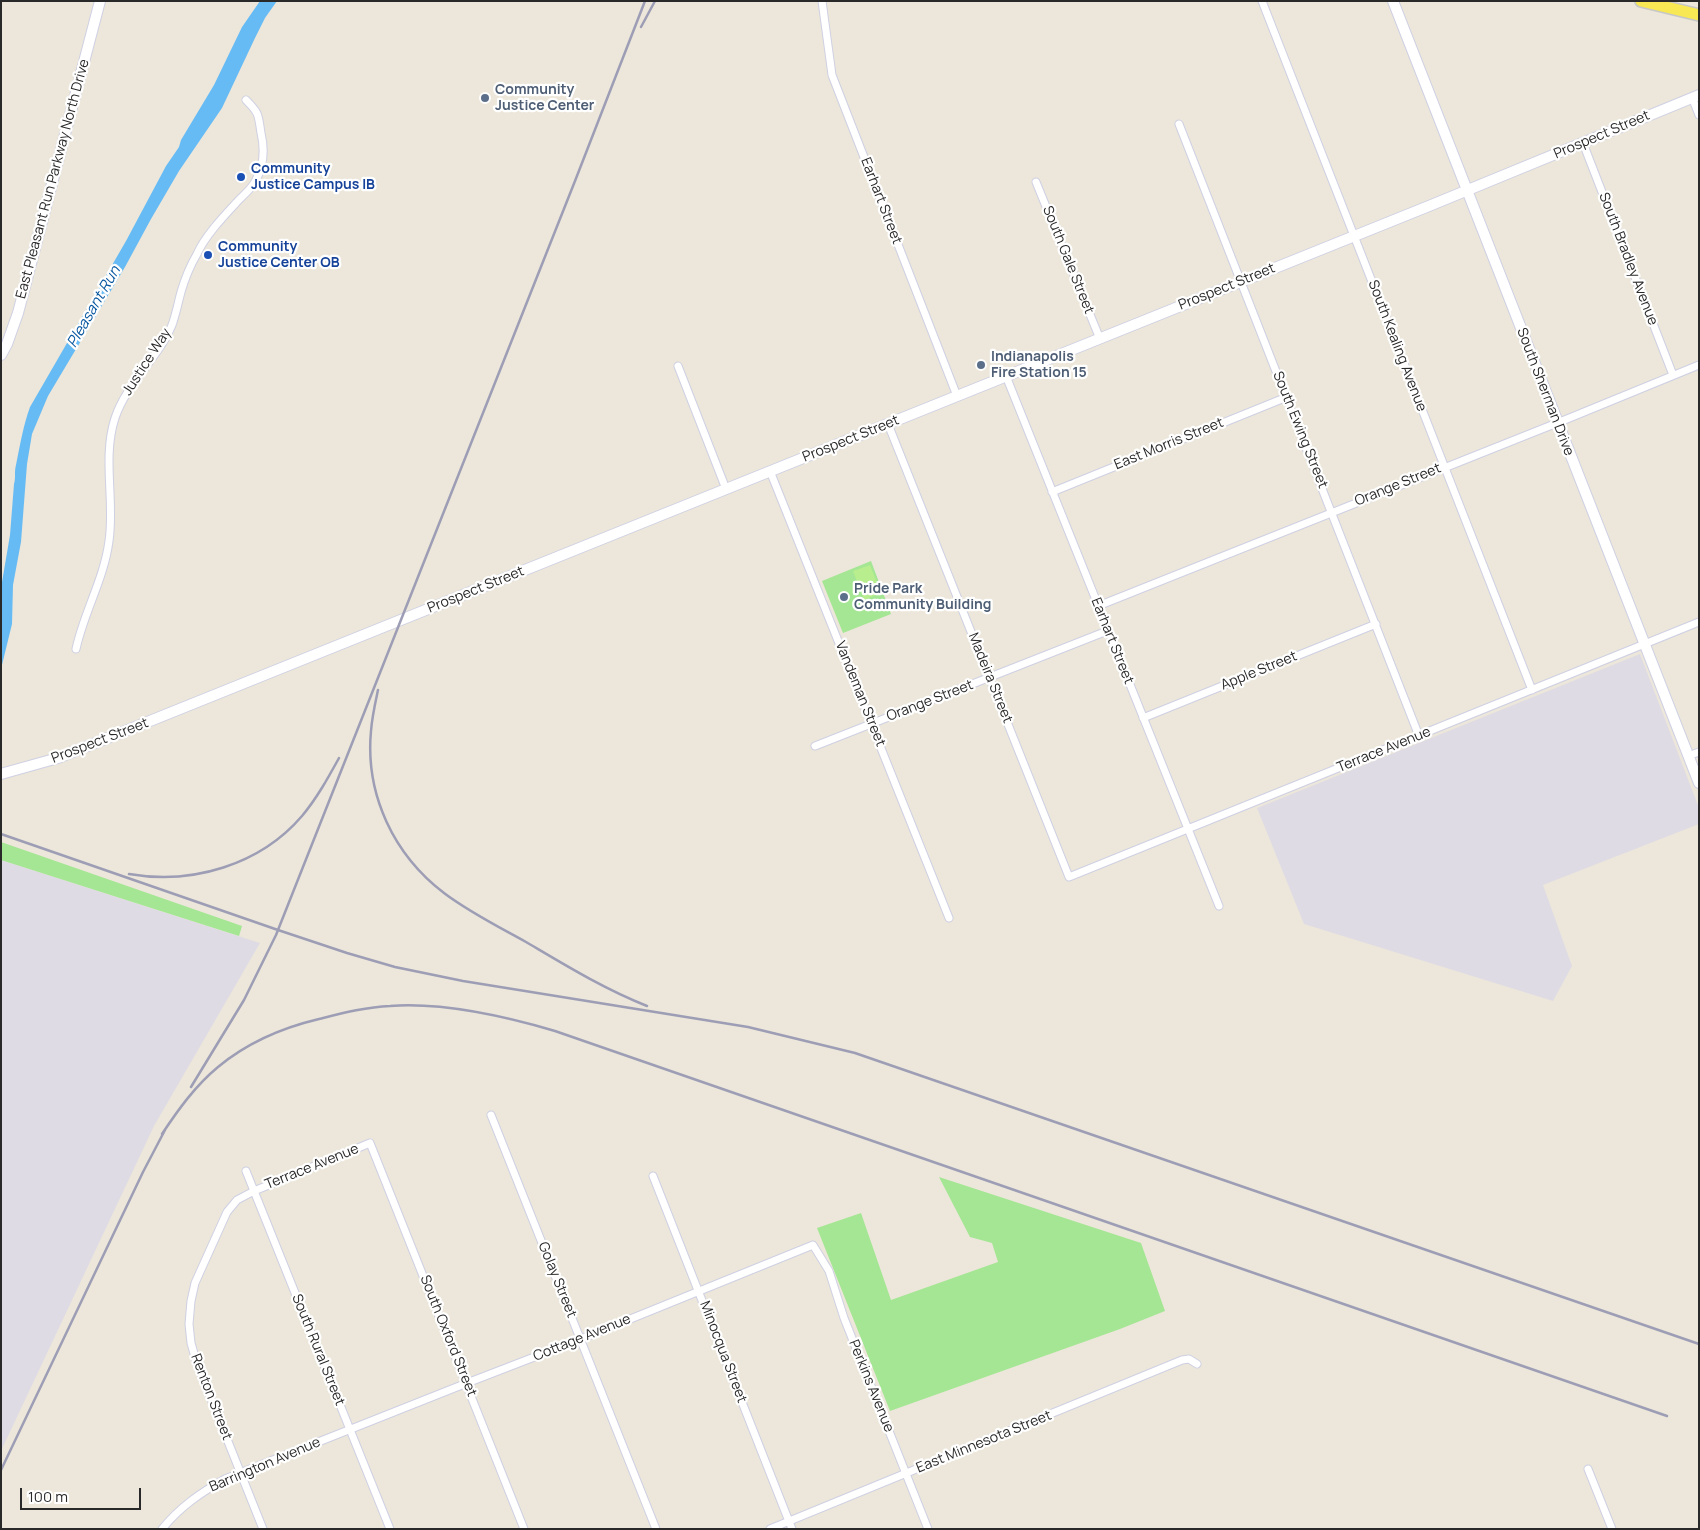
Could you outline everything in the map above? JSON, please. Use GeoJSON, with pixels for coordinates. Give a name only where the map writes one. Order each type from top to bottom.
{"type":"FeatureCollection","features":[{"type":"Feature","properties":{"kind":"main road","name":"East Pleasant Run Parkway North Drive"},"geometry":{"type":"LineString","coordinates":[[1,355],[7,344],[18,312],[100,1]]}},
{"type":"Feature","properties":{"kind":"main road","name":"South Sherman Drive"},"geometry":{"type":"LineString","coordinates":[[1393,1],[1468,190],[1556,423],[1699,783]]}},
{"type":"Feature","properties":{"kind":"main road"},"geometry":{"type":"LineString","coordinates":[[1641,1],[1699,15]]}},
{"type":"Feature","properties":{"kind":"main road","name":"Prospect Street"},"geometry":{"type":"LineString","coordinates":[[1,774],[58,758],[1100,339],[1695,96]]}},
{"type":"Feature","properties":{"kind":"street","name":"Earhart Street"},"geometry":{"type":"LineString","coordinates":[[822,1],[832,75],[957,396]]}},
{"type":"Feature","properties":{"kind":"street","name":"South Kealing Avenue"},"geometry":{"type":"LineString","coordinates":[[1262,1],[1532,690]]}},
{"type":"Feature","properties":{"kind":"street"},"geometry":{"type":"LineString","coordinates":[[1695,96],[1699,115]]}},
{"type":"Feature","properties":{"kind":"street","name":"Justice Way"},"geometry":{"type":"LineString","coordinates":[[76,650],[79,634],[100,579],[111,531],[112,506],[108,456],[110,437],[118,410],[138,375],[160,347],[172,324],[187,274],[198,250],[225,215],[255,182],[263,161],[264,144],[257,111],[246,100]]}},
{"type":"Feature","properties":{"kind":"street","name":"South Ewing Street"},"geometry":{"type":"LineString","coordinates":[[1179,124],[1419,736]]}},
{"type":"Feature","properties":{"kind":"street","name":"South Bradley Avenue"},"geometry":{"type":"LineString","coordinates":[[1583,143],[1674,375]]}},
{"type":"Feature","properties":{"kind":"street","name":"South Gale Street"},"geometry":{"type":"LineString","coordinates":[[1036,182],[1100,339]]}},
{"type":"Feature","properties":{"kind":"street","name":"Orange Street"},"geometry":{"type":"LineString","coordinates":[[1098,606],[1699,365]]}},
{"type":"Feature","properties":{"kind":"street"},"geometry":{"type":"LineString","coordinates":[[678,366],[726,489]]}},
{"type":"Feature","properties":{"kind":"street","name":"Earhart Street"},"geometry":{"type":"LineString","coordinates":[[1006,376],[1219,906]]}},
{"type":"Feature","properties":{"kind":"street","name":"East Morris Street"},"geometry":{"type":"LineString","coordinates":[[1052,492],[1287,397]]}},
{"type":"Feature","properties":{"kind":"street","name":"Madeira Street"},"geometry":{"type":"LineString","coordinates":[[888,424],[1068,877]]}},
{"type":"Feature","properties":{"kind":"street","name":"Vandeman Street"},"geometry":{"type":"LineString","coordinates":[[770,471],[949,918]]}},
{"type":"Feature","properties":{"kind":"street","name":"Terrace Avenue"},"geometry":{"type":"LineString","coordinates":[[1068,877],[1699,622]]}},
{"type":"Feature","properties":{"kind":"street","name":"Apple Street"},"geometry":{"type":"LineString","coordinates":[[1143,718],[1376,624]]}},
{"type":"Feature","properties":{"kind":"street","name":"Orange Street"},"geometry":{"type":"LineString","coordinates":[[815,746],[1108,631]]}},
{"type":"Feature","properties":{"kind":"street"},"geometry":{"type":"LineString","coordinates":[[1688,756],[1699,752]]}},
{"type":"Feature","properties":{"kind":"street","name":"Golay Street"},"geometry":{"type":"LineString","coordinates":[[491,1115],[656,1529]]}},
{"type":"Feature","properties":{"kind":"street","name":"Terrace Avenue"},"geometry":{"type":"LineString","coordinates":[[254,1191],[370,1144]]}},
{"type":"Feature","properties":{"kind":"street","name":"South Oxford Street"},"geometry":{"type":"LineString","coordinates":[[370,1144],[524,1529]]}},
{"type":"Feature","properties":{"kind":"street","name":"South Rural Street"},"geometry":{"type":"LineString","coordinates":[[246,1171],[390,1529]]}},
{"type":"Feature","properties":{"kind":"street","name":"Minocqua Street"},"geometry":{"type":"LineString","coordinates":[[653,1176],[790,1525]]}},
{"type":"Feature","properties":{"kind":"street","name":"Renton Street"},"geometry":{"type":"LineString","coordinates":[[254,1191],[237,1200],[228,1212],[195,1283],[189,1316],[191,1342],[197,1364],[263,1529]]}},
{"type":"Feature","properties":{"kind":"street","name":"Cottage Avenue"},"geometry":{"type":"LineString","coordinates":[[350,1430],[581,1339],[813,1244]]}},
{"type":"Feature","properties":{"kind":"street","name":"Perkins Avenue"},"geometry":{"type":"LineString","coordinates":[[813,1244],[829,1271],[844,1318],[928,1529]]}},
{"type":"Feature","properties":{"kind":"street","name":"East Minnesota Street"},"geometry":{"type":"LineString","coordinates":[[770,1529],[790,1525],[906,1474],[1182,1360],[1189,1359],[1197,1364]]}},
{"type":"Feature","properties":{"kind":"street","name":"Barrington Avenue"},"geometry":{"type":"LineString","coordinates":[[162,1529],[179,1510],[218,1482],[350,1430]]}},
{"type":"Feature","properties":{"kind":"street"},"geometry":{"type":"LineString","coordinates":[[1588,1469],[1612,1529]]}},
{"type":"Feature","properties":{"kind":"shaded area"},"geometry":{"type":"Polygon","coordinates":[[[1640,654],[1699,808],[1699,824],[1543,885],[1572,966],[1553,1001],[1304,924],[1257,808],[1640,654]]]}},
{"type":"Feature","properties":{"kind":"shaded area"},"geometry":{"type":"Polygon","coordinates":[[[1,860],[260,943],[154,1126],[1,1451],[1,860]]]}},
{"type":"Feature","properties":{"kind":"green space"},"geometry":{"type":"Polygon","coordinates":[[[871,561],[891,614],[843,633],[822,581],[871,561]]]}},
{"type":"Feature","properties":{"kind":"green space"},"geometry":{"type":"Polygon","coordinates":[[[870,565],[881,593],[864,600],[853,571],[870,565]]]}},
{"type":"Feature","properties":{"kind":"green space"},"geometry":{"type":"Polygon","coordinates":[[[1,842],[242,926],[239,936],[1,860],[1,842]]]}},
{"type":"Feature","properties":{"kind":"green space"},"geometry":{"type":"Polygon","coordinates":[[[939,1177],[1141,1243],[1165,1311],[1120,1329],[890,1411],[817,1228],[861,1213],[891,1300],[998,1262],[992,1243],[970,1237],[939,1177]]]}},
{"type":"Feature","properties":{"kind":"water","name":"Pleasant Run"},"geometry":{"type":"Polygon","coordinates":[[[260,1],[277,1],[265,18],[222,108],[179,171],[151,219],[125,267],[48,396],[32,434],[27,464],[21,542],[13,585],[12,624],[1,669],[1,588],[10,535],[15,468],[30,407],[214,85],[242,27],[260,1]]]}},
{"type":"Feature","properties":{"kind":"railway"},"geometry":{"type":"LineString","coordinates":[[191,1087],[244,1000],[276,935],[645,1]]}},
{"type":"Feature","properties":{"kind":"railway"},"geometry":{"type":"LineString","coordinates":[[641,27],[655,1]]}},
{"type":"Feature","properties":{"kind":"railway"},"geometry":{"type":"LineString","coordinates":[[378,690],[371,731],[370,755],[373,778],[386,822],[397,842],[411,861],[426,878],[444,893],[474,913],[585,976],[647,1006]]}},
{"type":"Feature","properties":{"kind":"railway"},"geometry":{"type":"LineString","coordinates":[[129,874],[153,877],[177,876],[223,868],[245,859],[285,833],[302,816],[339,758]]}},
{"type":"Feature","properties":{"kind":"railway"},"geometry":{"type":"LineString","coordinates":[[1,834],[278,930],[395,967],[463,981],[748,1027],[855,1053],[1699,1344]]}},
{"type":"Feature","properties":{"kind":"railway"},"geometry":{"type":"LineString","coordinates":[[162,1134],[187,1099],[210,1074],[241,1050],[278,1032],[337,1015],[381,1007],[410,1005],[473,1011],[555,1031],[1667,1416]]}},
{"type":"Feature","properties":{"kind":"railway"},"geometry":{"type":"LineString","coordinates":[[1,1470],[143,1172],[165,1130]]}},
{"type":"Feature","properties":{"kind":"place","name":"Community Justice Center"},"geometry":{"type":"Point","coordinates":[485,98]}},
{"type":"Feature","properties":{"kind":"place","name":"Community Justice Campus IB"},"geometry":{"type":"Point","coordinates":[241,177]}},
{"type":"Feature","properties":{"kind":"place","name":"Community Justice Center OB"},"geometry":{"type":"Point","coordinates":[208,255]}},
{"type":"Feature","properties":{"kind":"place","name":"Indianapolis Fire Station 15"},"geometry":{"type":"Point","coordinates":[981,365]}},
{"type":"Feature","properties":{"kind":"place","name":"Pride Park Community Building"},"geometry":{"type":"Point","coordinates":[844,597]}}]}
